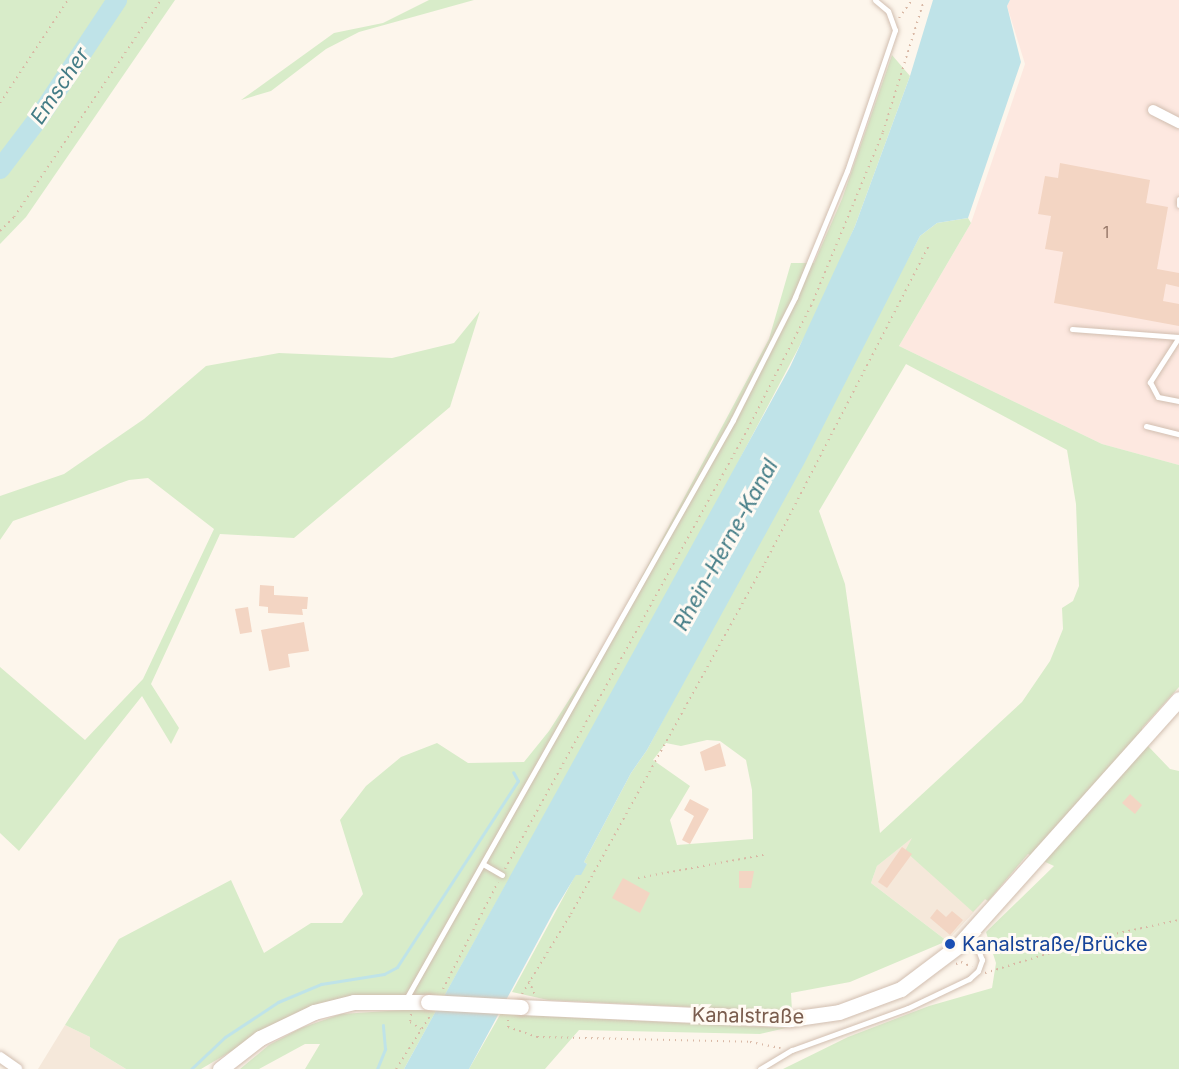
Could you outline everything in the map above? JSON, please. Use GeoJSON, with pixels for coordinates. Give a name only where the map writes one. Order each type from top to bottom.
{"type":"FeatureCollection","features":[{"type":"Feature","properties":{"kind":"main road","name":"Kanalstraße"},"geometry":{"type":"LineString","coordinates":[[220,1069],[260,1038],[314,1012],[354,1002],[517,1006],[766,1019],[823,1015],[862,1005],[901,989],[935,967],[967,936],[1179,699]]}},
{"type":"Feature","properties":{"kind":"street"},"geometry":{"type":"LineString","coordinates":[[1153,110],[1179,123]]}},
{"type":"Feature","properties":{"kind":"street"},"geometry":{"type":"LineString","coordinates":[[0,1057],[17,1069]]}},
{"type":"Feature","properties":{"kind":"lane"},"geometry":{"type":"LineString","coordinates":[[420,1005],[408,989],[483,864],[733,420],[795,297],[847,171],[895,23],[875,0]]}},
{"type":"Feature","properties":{"kind":"lane"},"geometry":{"type":"LineString","coordinates":[[1179,200],[1179,205]]}},
{"type":"Feature","properties":{"kind":"lane"},"geometry":{"type":"LineString","coordinates":[[1072,329],[1179,337],[1150,382],[1153,393],[1158,397],[1179,400]]}},
{"type":"Feature","properties":{"kind":"lane"},"geometry":{"type":"LineString","coordinates":[[1146,426],[1179,434]]}},
{"type":"Feature","properties":{"kind":"lane"},"geometry":{"type":"LineString","coordinates":[[483,864],[502,875]]}},
{"type":"Feature","properties":{"kind":"lane"},"geometry":{"type":"LineString","coordinates":[[967,936],[981,954],[978,971]]}},
{"type":"Feature","properties":{"kind":"lane","name":"Kanalstraße"},"geometry":{"type":"LineString","coordinates":[[760,1069],[792,1050],[908,1008],[978,971]]}},
{"type":"Feature","properties":{"kind":"path"},"geometry":{"type":"LineString","coordinates":[[0,103],[68,0]]}},
{"type":"Feature","properties":{"kind":"path"},"geometry":{"type":"LineString","coordinates":[[0,231],[14,218],[161,0]]}},
{"type":"Feature","properties":{"kind":"path"},"geometry":{"type":"LineString","coordinates":[[895,23],[912,0]]}},
{"type":"Feature","properties":{"kind":"path"},"geometry":{"type":"LineString","coordinates":[[421,1029],[410,1022],[502,875],[742,440],[811,306],[883,132],[924,0]]}},
{"type":"Feature","properties":{"kind":"path"},"geometry":{"type":"LineString","coordinates":[[792,1050],[750,1042],[537,1037],[508,1027],[517,1006],[571,914],[765,563],[929,245]]}},
{"type":"Feature","properties":{"kind":"path"},"geometry":{"type":"LineString","coordinates":[[638,878],[767,854]]}},
{"type":"Feature","properties":{"kind":"path"},"geometry":{"type":"LineString","coordinates":[[978,971],[985,973],[1105,936],[1179,920]]}},
{"type":"Feature","properties":{"kind":"path"},"geometry":{"type":"LineString","coordinates":[[396,1069],[421,1029],[420,1005]]}},
{"type":"Feature","properties":{"kind":"shaded area"},"geometry":{"type":"Polygon","coordinates":[[[1010,0],[1179,0],[1179,465],[1102,444],[899,346],[971,223],[1025,64],[1007,6],[1010,0]]]}},
{"type":"Feature","properties":{"kind":"shaded area"},"geometry":{"type":"Polygon","coordinates":[[[919,832],[986,899],[947,941],[871,883],[877,866],[919,832]]]}},
{"type":"Feature","properties":{"kind":"shaded area"},"geometry":{"type":"Polygon","coordinates":[[[65,1025],[90,1037],[90,1047],[126,1069],[38,1069],[65,1025]]]}},
{"type":"Feature","properties":{"kind":"green space"},"geometry":{"type":"Polygon","coordinates":[[[0,0],[175,0],[26,217],[0,244],[0,0]]]}},
{"type":"Feature","properties":{"kind":"green space"},"geometry":{"type":"Polygon","coordinates":[[[429,0],[474,0],[359,32],[326,49],[271,91],[241,100],[334,33],[383,23],[429,0]]]}},
{"type":"Feature","properties":{"kind":"green space"},"geometry":{"type":"Polygon","coordinates":[[[892,55],[910,76],[855,226],[818,311],[707,521],[404,1069],[305,1069],[320,1044],[305,1044],[259,1069],[240,1069],[269,1045],[301,1028],[341,1014],[403,1010],[405,1001],[290,1017],[201,1069],[126,1069],[90,1047],[90,1037],[65,1025],[119,939],[231,880],[264,953],[311,923],[342,923],[363,894],[340,820],[366,786],[401,757],[437,743],[468,763],[524,762],[549,731],[610,636],[769,339],[791,263],[814,263],[842,199],[892,55]]]}},
{"type":"Feature","properties":{"kind":"green space"},"geometry":{"type":"Polygon","coordinates":[[[968,218],[971,223],[899,346],[1102,444],[1179,465],[1179,687],[1142,728],[1147,745],[1170,769],[1179,771],[1179,1069],[783,1069],[848,1037],[929,1006],[992,988],[996,963],[986,932],[1054,866],[1028,854],[988,901],[985,899],[973,912],[905,851],[912,838],[877,866],[871,883],[947,941],[850,982],[791,993],[792,1012],[548,1000],[512,992],[576,874],[587,864],[584,862],[631,773],[647,750],[920,236],[937,223],[968,218]],[[906,364],[819,511],[845,584],[880,833],[1022,702],[1050,661],[1063,629],[1062,608],[1073,601],[1079,586],[1076,504],[1067,450],[906,364]],[[707,740],[681,746],[666,743],[653,760],[690,786],[670,820],[677,845],[753,839],[752,790],[746,760],[720,741],[707,740]]]}},
{"type":"Feature","properties":{"kind":"green space"},"geometry":{"type":"Polygon","coordinates":[[[480,311],[450,407],[294,538],[220,534],[151,684],[179,728],[171,744],[142,696],[19,851],[0,833],[0,667],[85,740],[143,679],[214,529],[148,478],[129,480],[13,521],[0,540],[0,496],[64,474],[144,419],[206,366],[279,353],[392,358],[454,343],[480,311]]]}},
{"type":"Feature","properties":{"kind":"green space"},"geometry":{"type":"Polygon","coordinates":[[[501,1013],[786,1028],[760,1034],[579,1030],[545,1069],[469,1069],[501,1013]]]}},
{"type":"Feature","properties":{"kind":"water","name":"Rhein-Herne-Kanal"},"geometry":{"type":"Polygon","coordinates":[[[933,0],[1010,0],[1007,6],[1021,62],[968,218],[937,223],[920,236],[804,464],[647,750],[631,773],[584,862],[587,864],[581,875],[576,875],[554,911],[469,1069],[404,1069],[790,367],[855,226],[910,76],[933,0]]]}},
{"type":"Feature","properties":{"kind":"building"},"geometry":{"type":"Polygon","coordinates":[[[1060,163],[1150,180],[1146,203],[1168,207],[1157,269],[1179,273],[1179,287],[1166,284],[1163,301],[1179,304],[1179,326],[1054,303],[1063,252],[1045,249],[1051,216],[1038,214],[1045,176],[1058,178],[1060,163]]]}},
{"type":"Feature","properties":{"kind":"building"},"geometry":{"type":"Polygon","coordinates":[[[260,585],[274,586],[274,595],[308,597],[307,609],[302,609],[303,615],[268,613],[268,607],[259,606],[260,585]]]}},
{"type":"Feature","properties":{"kind":"building"},"geometry":{"type":"Polygon","coordinates":[[[248,607],[252,632],[240,634],[235,609],[248,607]]]}},
{"type":"Feature","properties":{"kind":"building"},"geometry":{"type":"Polygon","coordinates":[[[304,622],[309,651],[288,654],[290,667],[269,671],[261,630],[304,622]]]}},
{"type":"Feature","properties":{"kind":"building"},"geometry":{"type":"Polygon","coordinates":[[[720,743],[726,766],[705,771],[700,752],[720,743]]]}},
{"type":"Feature","properties":{"kind":"building"},"geometry":{"type":"Polygon","coordinates":[[[1130,794],[1142,805],[1135,814],[1122,803],[1130,794]]]}},
{"type":"Feature","properties":{"kind":"building"},"geometry":{"type":"Polygon","coordinates":[[[690,799],[709,809],[690,844],[682,840],[694,816],[684,810],[690,799]]]}},
{"type":"Feature","properties":{"kind":"building"},"geometry":{"type":"Polygon","coordinates":[[[902,847],[912,854],[887,888],[878,882],[902,847]]]}},
{"type":"Feature","properties":{"kind":"building"},"geometry":{"type":"Polygon","coordinates":[[[739,871],[754,871],[751,888],[739,888],[739,871]]]}},
{"type":"Feature","properties":{"kind":"building"},"geometry":{"type":"Polygon","coordinates":[[[623,878],[650,893],[640,913],[612,898],[623,878]]]}},
{"type":"Feature","properties":{"kind":"building"},"geometry":{"type":"Polygon","coordinates":[[[937,909],[946,917],[952,911],[963,920],[950,935],[930,918],[937,909]]]}},
{"type":"Feature","properties":{"kind":"waterway","name":"Emscher"},"geometry":{"type":"LineString","coordinates":[[0,169],[38,119],[117,0]]}},
{"type":"Feature","properties":{"kind":"waterway"},"geometry":{"type":"LineString","coordinates":[[191,1069],[225,1037],[278,1002],[321,984],[384,974],[397,967],[518,781],[513,772]]}},
{"type":"Feature","properties":{"kind":"waterway"},"geometry":{"type":"LineString","coordinates":[[377,1069],[385,1049],[383,1025]]}},
{"type":"Feature","properties":{"kind":"place","name":"Kanalstraße/Brücke"},"geometry":{"type":"Point","coordinates":[950,944]}}]}
